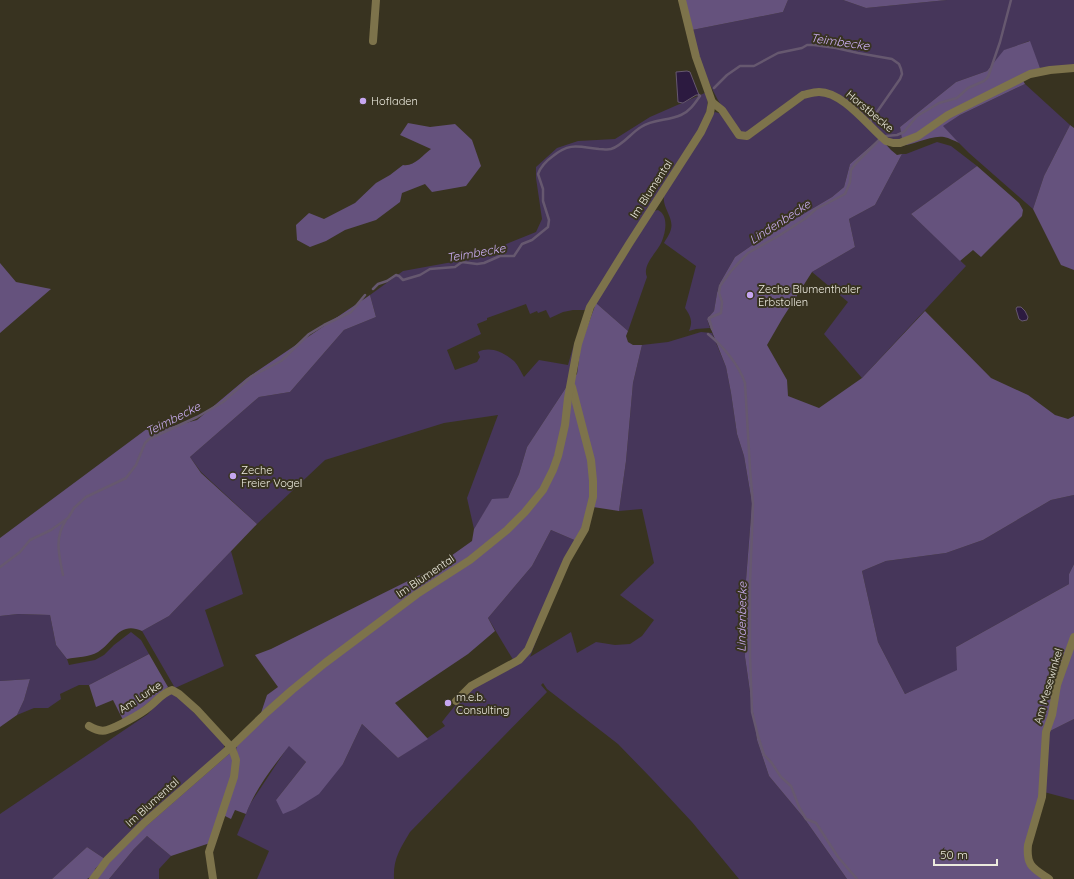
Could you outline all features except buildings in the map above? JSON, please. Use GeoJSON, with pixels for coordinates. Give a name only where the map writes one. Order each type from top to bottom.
{"type":"FeatureCollection","features":[{"type":"Feature","properties":{"kind":"street"},"geometry":{"type":"LineString","coordinates":[[373,41],[376,0]]}},
{"type":"Feature","properties":{"kind":"street"},"geometry":{"type":"LineString","coordinates":[[682,0],[696,56],[712,102]]}},
{"type":"Feature","properties":{"kind":"street","name":"Horstbecke"},"geometry":{"type":"LineString","coordinates":[[712,102],[722,110],[739,135],[747,136],[803,95],[813,92],[826,93],[840,99],[886,140],[893,143],[918,136],[948,115],[1030,74],[1050,70],[1074,68]]}},
{"type":"Feature","properties":{"kind":"street","name":"Im Blumental"},"geometry":{"type":"LineString","coordinates":[[93,879],[107,860],[134,834],[231,747],[266,713],[326,663],[417,594],[470,560],[502,534],[525,512],[543,490],[558,456],[565,425],[568,398],[578,344],[590,307],[701,132],[710,113],[712,102]]}},
{"type":"Feature","properties":{"kind":"street","name":"Im Blumental"},"geometry":{"type":"LineString","coordinates":[[456,701],[471,686],[519,660],[528,650],[567,560],[585,529],[593,497],[591,460],[571,385]]}},
{"type":"Feature","properties":{"kind":"street","name":"Am Mesewinkel"},"geometry":{"type":"LineString","coordinates":[[1049,879],[1032,867],[1028,860],[1028,845],[1042,797],[1046,732],[1052,715],[1057,685],[1074,637]]}},
{"type":"Feature","properties":{"kind":"street","name":"Am Lurke"},"geometry":{"type":"LineString","coordinates":[[89,726],[99,730],[107,730],[134,717],[149,707],[165,692],[172,690],[179,694],[197,710],[231,747]]}},
{"type":"Feature","properties":{"kind":"street"},"geometry":{"type":"LineString","coordinates":[[213,879],[209,852],[234,777],[236,760],[231,747]]}},
{"type":"Feature","properties":{"kind":"shaded area"},"geometry":{"type":"Polygon","coordinates":[[[685,0],[788,0],[783,12],[692,30],[685,0]]]}},
{"type":"Feature","properties":{"kind":"shaded area"},"geometry":{"type":"Polygon","coordinates":[[[788,0],[843,0],[866,8],[947,0],[1074,0],[1074,65],[1040,68],[1029,41],[1005,50],[987,71],[956,82],[900,127],[902,140],[897,142],[880,134],[848,103],[845,104],[869,129],[880,138],[850,164],[844,187],[832,197],[761,239],[735,257],[720,283],[714,311],[707,319],[710,328],[689,331],[691,319],[685,308],[696,266],[664,243],[670,233],[671,220],[665,205],[664,196],[702,136],[711,116],[715,112],[722,114],[739,138],[747,139],[753,136],[800,99],[815,94],[821,94],[839,100],[841,97],[831,92],[822,90],[805,93],[798,96],[750,133],[742,133],[733,124],[725,112],[710,85],[699,56],[692,30],[783,12],[788,0]]]}},
{"type":"Feature","properties":{"kind":"shaded area"},"geometry":{"type":"Polygon","coordinates":[[[843,0],[947,0],[866,8],[843,0]]]}},
{"type":"Feature","properties":{"kind":"shaded area"},"geometry":{"type":"Polygon","coordinates":[[[1030,41],[1040,68],[1022,79],[1025,84],[960,115],[943,126],[959,143],[946,137],[938,137],[904,146],[898,146],[902,140],[900,127],[956,82],[987,71],[1004,50],[1030,41]]]}},
{"type":"Feature","properties":{"kind":"shaded area"},"geometry":{"type":"Polygon","coordinates":[[[676,72],[690,72],[699,95],[696,95],[683,103],[678,102],[676,72]]]}},
{"type":"Feature","properties":{"kind":"shaded area"},"geometry":{"type":"Polygon","coordinates":[[[1025,84],[1070,125],[1044,176],[1033,209],[969,153],[942,126],[960,115],[1025,84]]]}},
{"type":"Feature","properties":{"kind":"shaded area"},"geometry":{"type":"Polygon","coordinates":[[[707,92],[707,110],[701,127],[585,310],[563,312],[550,318],[546,310],[538,313],[537,311],[530,314],[526,304],[487,318],[487,320],[477,324],[481,334],[447,350],[455,370],[477,362],[480,357],[478,352],[483,350],[492,350],[505,355],[514,361],[524,377],[539,360],[568,365],[574,344],[571,380],[527,447],[519,474],[508,498],[492,500],[474,529],[467,498],[498,415],[444,423],[325,460],[257,524],[201,472],[190,457],[259,397],[290,392],[344,330],[376,317],[370,295],[403,271],[469,259],[536,232],[542,219],[536,178],[536,167],[557,148],[578,141],[615,139],[650,117],[707,92]]]}},
{"type":"Feature","properties":{"kind":"shaded area"},"geometry":{"type":"Polygon","coordinates":[[[408,123],[430,127],[455,124],[472,140],[481,166],[466,186],[432,192],[425,184],[402,193],[400,202],[376,220],[345,230],[326,241],[310,247],[297,240],[296,225],[309,213],[324,219],[355,203],[376,183],[403,165],[415,162],[431,149],[400,135],[408,123]]]}},
{"type":"Feature","properties":{"kind":"shaded area"},"geometry":{"type":"Polygon","coordinates":[[[1070,125],[1074,128],[1074,270],[1061,265],[1033,209],[1044,176],[1070,125]]]}},
{"type":"Feature","properties":{"kind":"shaded area"},"geometry":{"type":"Polygon","coordinates":[[[880,138],[897,155],[902,154],[875,205],[849,219],[855,247],[812,272],[767,345],[787,380],[788,396],[819,408],[862,378],[925,311],[991,378],[1028,395],[1055,415],[1068,419],[1074,416],[1074,495],[1051,500],[983,540],[946,553],[886,561],[862,571],[878,642],[905,694],[957,670],[956,647],[1069,584],[1069,574],[1074,564],[1074,719],[1048,732],[1046,783],[1026,855],[1045,879],[847,879],[804,818],[769,776],[757,740],[745,657],[746,580],[752,503],[744,456],[737,434],[726,367],[707,319],[714,311],[720,283],[735,257],[761,239],[832,197],[844,187],[850,164],[880,138]]]}},
{"type":"Feature","properties":{"kind":"shaded area"},"geometry":{"type":"Polygon","coordinates":[[[937,142],[951,146],[977,166],[911,214],[966,266],[862,378],[824,334],[848,302],[812,272],[855,247],[849,219],[875,205],[902,154],[906,154],[937,142]]]}},
{"type":"Feature","properties":{"kind":"shaded area"},"geometry":{"type":"Polygon","coordinates":[[[977,166],[1019,203],[1023,210],[1022,216],[981,257],[973,250],[960,261],[911,214],[977,166]]]}},
{"type":"Feature","properties":{"kind":"shaded area"},"geometry":{"type":"Polygon","coordinates":[[[658,210],[664,217],[665,232],[660,245],[646,269],[647,277],[628,331],[596,303],[654,211],[658,210]]]}},
{"type":"Feature","properties":{"kind":"shaded area"},"geometry":{"type":"Polygon","coordinates":[[[0,263],[16,282],[51,289],[0,333],[0,263]]]}},
{"type":"Feature","properties":{"kind":"shaded area"},"geometry":{"type":"Polygon","coordinates":[[[370,295],[376,317],[344,330],[290,392],[259,397],[190,457],[201,473],[257,524],[169,616],[142,631],[128,629],[122,631],[117,634],[104,648],[94,654],[67,659],[56,645],[50,615],[18,614],[0,616],[0,538],[148,428],[155,431],[197,420],[247,378],[370,295]]]}},
{"type":"Feature","properties":{"kind":"shaded area"},"geometry":{"type":"Polygon","coordinates":[[[596,303],[628,331],[626,336],[628,342],[633,345],[642,345],[633,383],[626,461],[619,511],[593,507],[579,542],[551,530],[532,566],[488,618],[495,631],[468,654],[395,703],[428,739],[398,758],[362,724],[343,764],[319,794],[295,809],[283,814],[276,800],[306,762],[289,746],[259,787],[246,814],[235,810],[231,819],[223,815],[238,756],[236,749],[237,746],[261,713],[267,695],[278,687],[255,655],[271,649],[434,568],[472,541],[474,529],[492,499],[508,498],[519,474],[527,447],[571,380],[577,374],[581,344],[596,303]]]}},
{"type":"Feature","properties":{"kind":"shaded area"},"geometry":{"type":"Polygon","coordinates":[[[1017,307],[1021,307],[1025,311],[1028,317],[1027,320],[1022,321],[1019,319],[1016,309],[1017,307]]]}},
{"type":"Feature","properties":{"kind":"shaded area"},"geometry":{"type":"Polygon","coordinates":[[[701,332],[712,333],[726,367],[737,434],[744,456],[752,503],[746,580],[745,657],[757,740],[769,776],[804,818],[847,879],[739,879],[692,822],[618,744],[547,689],[543,683],[541,685],[547,692],[410,832],[400,849],[396,860],[394,879],[257,879],[269,851],[237,835],[250,804],[289,745],[306,762],[276,800],[343,764],[362,724],[398,758],[445,726],[442,722],[467,693],[477,685],[515,663],[488,618],[532,566],[551,530],[579,542],[558,584],[530,657],[571,632],[577,653],[596,642],[615,645],[630,644],[642,636],[654,620],[620,595],[654,563],[642,509],[619,511],[626,461],[633,383],[642,345],[668,342],[701,332]]]}},
{"type":"Feature","properties":{"kind":"shaded area"},"geometry":{"type":"Polygon","coordinates":[[[1074,495],[1074,564],[1069,574],[1069,584],[956,647],[958,670],[905,694],[878,642],[862,571],[886,561],[946,553],[983,540],[1051,500],[1074,495]]]}},
{"type":"Feature","properties":{"kind":"shaded area"},"geometry":{"type":"Polygon","coordinates":[[[231,551],[243,594],[205,610],[224,666],[175,688],[142,631],[169,616],[231,551]]]}},
{"type":"Feature","properties":{"kind":"shaded area"},"geometry":{"type":"Polygon","coordinates":[[[18,614],[50,615],[56,645],[67,659],[69,665],[95,660],[104,655],[131,632],[141,640],[149,654],[89,685],[79,685],[60,694],[61,699],[48,708],[34,708],[17,715],[24,700],[30,679],[0,681],[0,616],[18,614]]]}},
{"type":"Feature","properties":{"kind":"shaded area"},"geometry":{"type":"Polygon","coordinates":[[[149,654],[168,687],[133,715],[123,720],[113,700],[96,707],[89,685],[149,654]]]}},
{"type":"Feature","properties":{"kind":"shaded area"},"geometry":{"type":"Polygon","coordinates":[[[30,679],[24,700],[17,715],[0,727],[0,681],[30,679]]]}},
{"type":"Feature","properties":{"kind":"shaded area"},"geometry":{"type":"Polygon","coordinates":[[[169,694],[174,694],[180,698],[224,744],[224,748],[105,859],[87,847],[52,879],[0,879],[0,814],[148,714],[163,697],[169,694]]]}},
{"type":"Feature","properties":{"kind":"shaded area"},"geometry":{"type":"Polygon","coordinates":[[[1074,719],[1074,800],[1044,792],[1048,732],[1074,719]]]}},
{"type":"Feature","properties":{"kind":"shaded area"},"geometry":{"type":"Polygon","coordinates":[[[230,753],[232,755],[234,767],[210,843],[171,856],[147,836],[109,879],[96,879],[121,848],[230,753]]]}},
{"type":"Feature","properties":{"kind":"shaded area"},"geometry":{"type":"Polygon","coordinates":[[[147,836],[171,856],[159,869],[159,879],[109,879],[134,849],[147,836]]]}},
{"type":"Feature","properties":{"kind":"shaded area"},"geometry":{"type":"Polygon","coordinates":[[[87,847],[105,859],[95,869],[94,875],[87,879],[52,879],[87,847]]]}},
{"type":"Feature","properties":{"kind":"waterway","name":"Lindenbecke"},"geometry":{"type":"LineString","coordinates":[[886,136],[897,135],[904,132],[917,116],[939,103],[957,98],[968,88],[984,81],[988,77],[1000,42],[1011,0]]}},
{"type":"Feature","properties":{"kind":"waterway","name":"Teimbecke"},"geometry":{"type":"LineString","coordinates":[[714,88],[727,75],[740,66],[754,66],[778,53],[802,48],[807,45],[836,48],[892,59],[899,64],[902,74],[870,122]]}},
{"type":"Feature","properties":{"kind":"waterway","name":"Teimbecke"},"geometry":{"type":"LineString","coordinates":[[373,289],[378,284],[387,281],[396,275],[403,280],[420,275],[430,269],[455,267],[462,262],[477,264],[484,263],[500,256],[514,256],[522,244],[532,240],[548,227],[549,220],[543,201],[543,189],[538,174],[542,166],[548,160],[559,152],[575,146],[611,149],[623,142],[646,124],[676,117],[684,113],[690,109],[700,96],[699,95]]}},
{"type":"Feature","properties":{"kind":"waterway","name":"Lindenbecke"},"geometry":{"type":"LineString","coordinates":[[712,329],[709,318],[721,313],[722,302],[719,293],[720,286],[731,271],[748,253],[780,235],[806,218],[816,209],[845,194],[850,182],[851,170],[880,139]]}},
{"type":"Feature","properties":{"kind":"waterway","name":"Teimbecke"},"geometry":{"type":"LineString","coordinates":[[0,567],[20,552],[30,540],[51,530],[68,518],[74,508],[86,497],[126,478],[136,465],[145,443],[149,439],[197,417],[223,402],[252,376],[281,361],[309,334],[351,312],[365,295]]}},
{"type":"Feature","properties":{"kind":"waterway","name":"Lindenbecke"},"geometry":{"type":"LineString","coordinates":[[708,334],[730,356],[739,369],[745,383],[753,504],[750,584],[752,712],[758,736],[764,755],[771,762],[781,777],[791,786],[799,807],[806,819],[816,823],[838,857],[857,879]]}},
{"type":"Feature","properties":{"kind":"waterway"},"geometry":{"type":"LineString","coordinates":[[63,575],[58,547],[60,533],[66,520]]}},
{"type":"Feature","properties":{"kind":"place","name":"Hofladen"},"geometry":{"type":"Point","coordinates":[363,101]}},
{"type":"Feature","properties":{"kind":"place","name":"Zeche Blumenthaler Erbstollen"},"geometry":{"type":"Point","coordinates":[750,295]}},
{"type":"Feature","properties":{"kind":"place","name":"Zeche Freier Vogel"},"geometry":{"type":"Point","coordinates":[233,476]}},
{"type":"Feature","properties":{"kind":"place","name":"m.e.b. Consulting"},"geometry":{"type":"Point","coordinates":[448,703]}}]}
